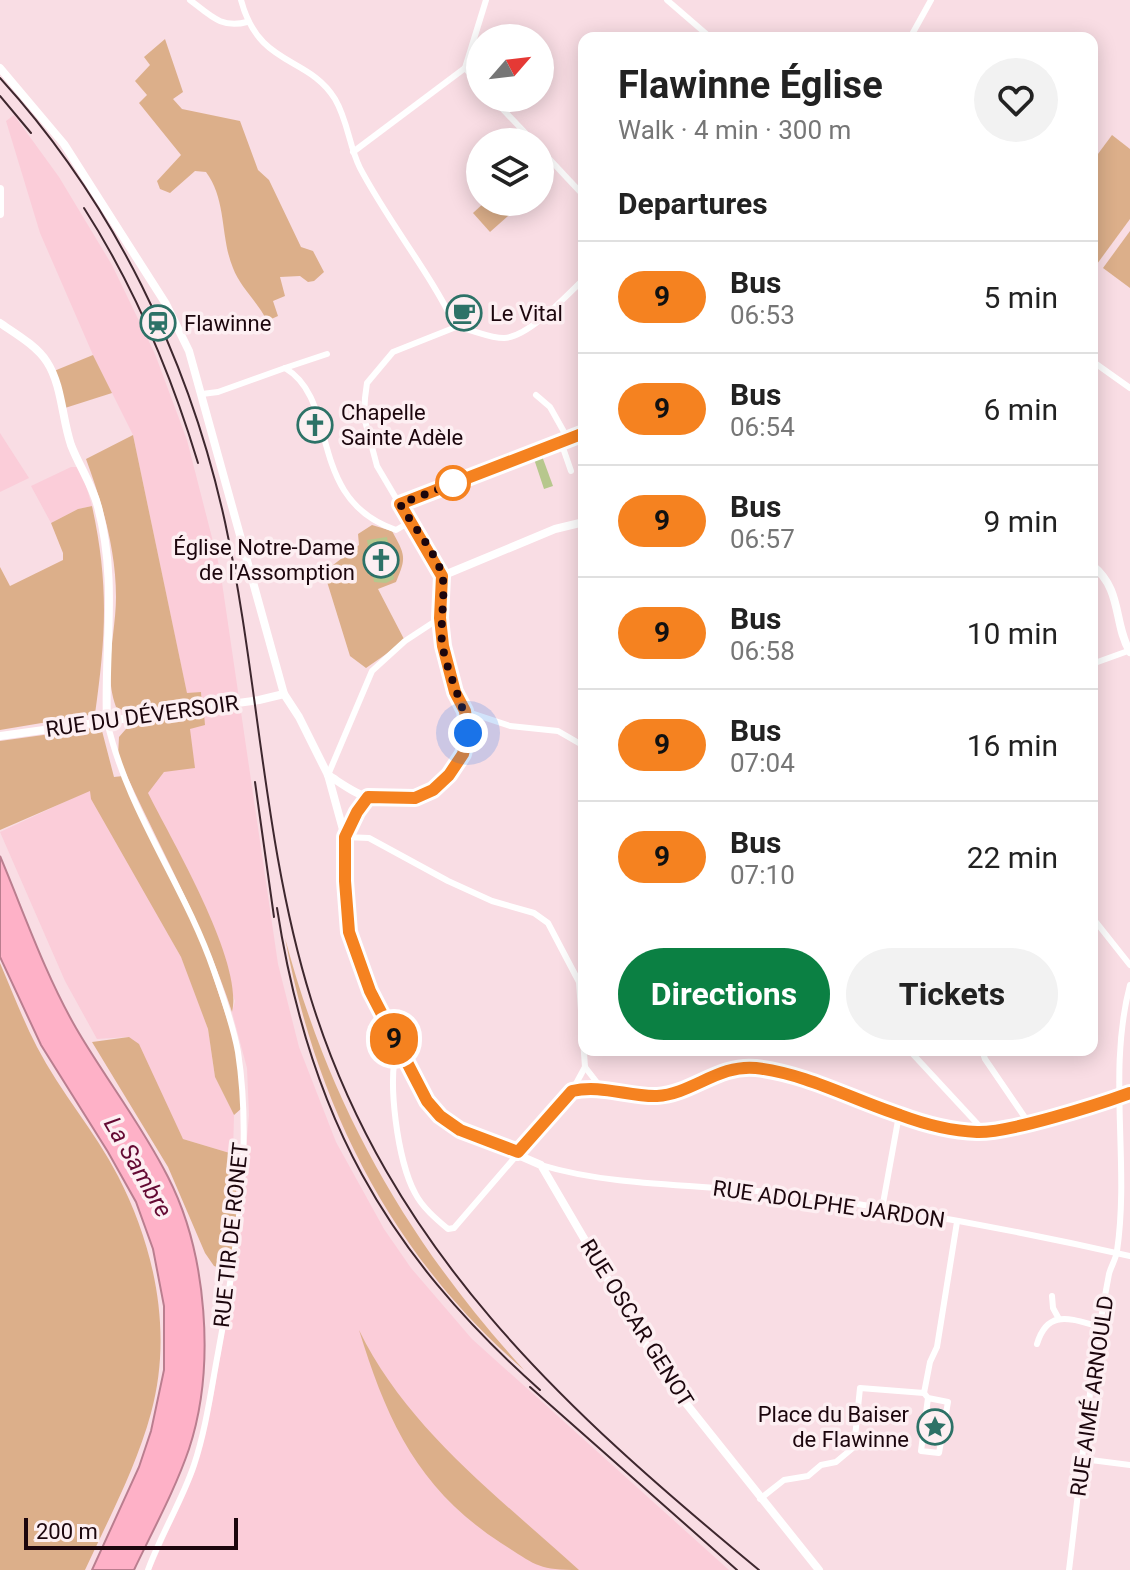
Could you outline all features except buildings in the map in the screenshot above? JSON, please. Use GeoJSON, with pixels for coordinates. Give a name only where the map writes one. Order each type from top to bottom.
{"type":"FeatureCollection","features":[{"type":"Feature","properties":{"kind":"street"},"geometry":{"type":"LineString","coordinates":[[190,0],[221,24],[230,26],[247,22]]}},
{"type":"Feature","properties":{"kind":"street"},"geometry":{"type":"LineString","coordinates":[[241,0],[247,22],[256,37],[333,96],[368,183],[442,299],[456,327]]}},
{"type":"Feature","properties":{"kind":"street"},"geometry":{"type":"LineString","coordinates":[[353,152],[465,68],[485,2],[477,0]]}},
{"type":"Feature","properties":{"kind":"street"},"geometry":{"type":"LineString","coordinates":[[667,0],[704,32]]}},
{"type":"Feature","properties":{"kind":"street"},"geometry":{"type":"LineString","coordinates":[[913,32],[931,0]]}},
{"type":"Feature","properties":{"kind":"street"},"geometry":{"type":"LineString","coordinates":[[0,68],[64,144],[166,304],[189,351],[284,694],[328,775],[345,837],[346,908],[354,952],[398,1046],[427,1101],[440,1116],[460,1130],[518,1152],[541,1165]]}},
{"type":"Feature","properties":{"kind":"street"},"geometry":{"type":"LineString","coordinates":[[505,112],[521,128]]}},
{"type":"Feature","properties":{"kind":"street"},"geometry":{"type":"LineString","coordinates":[[554,164],[578,190]]}},
{"type":"Feature","properties":{"kind":"street"},"geometry":{"type":"LineString","coordinates":[[0,189],[0,214]]}},
{"type":"Feature","properties":{"kind":"street"},"geometry":{"type":"LineString","coordinates":[[328,775],[368,797],[415,798],[433,790],[449,775],[463,754],[468,733],[465,711],[449,674],[440,618],[442,576],[372,451],[364,417],[367,383],[393,352],[456,327],[508,338],[546,314],[578,285]]}},
{"type":"Feature","properties":{"kind":"street"},"geometry":{"type":"LineString","coordinates":[[0,323],[39,352],[49,364],[72,446],[90,480],[98,509],[109,572],[111,612],[107,721]]}},
{"type":"Feature","properties":{"kind":"street"},"geometry":{"type":"LineString","coordinates":[[202,394],[218,392],[327,354]]}},
{"type":"Feature","properties":{"kind":"street"},"geometry":{"type":"LineString","coordinates":[[1098,365],[1130,388]]}},
{"type":"Feature","properties":{"kind":"street"},"geometry":{"type":"LineString","coordinates":[[285,368],[306,389],[336,475],[352,503],[366,517],[396,530],[410,522]]}},
{"type":"Feature","properties":{"kind":"street"},"geometry":{"type":"LineString","coordinates":[[536,395],[550,407],[565,440],[571,471]]}},
{"type":"Feature","properties":{"kind":"street"},"geometry":{"type":"LineString","coordinates":[[400,504],[578,435]]}},
{"type":"Feature","properties":{"kind":"street"},"geometry":{"type":"LineString","coordinates":[[442,576],[555,529],[578,523]]}},
{"type":"Feature","properties":{"kind":"street"},"geometry":{"type":"LineString","coordinates":[[1098,569],[1115,595],[1129,652],[1098,662]]}},
{"type":"Feature","properties":{"kind":"street"},"geometry":{"type":"LineString","coordinates":[[328,775],[372,671],[405,641],[440,618]]}},
{"type":"Feature","properties":{"kind":"street","name":"RUE DU DÉVERSOIR"},"geometry":{"type":"LineString","coordinates":[[0,736],[284,694]]}},
{"type":"Feature","properties":{"kind":"street"},"geometry":{"type":"LineString","coordinates":[[465,711],[510,726],[558,731],[578,743]]}},
{"type":"Feature","properties":{"kind":"street","name":"RUE TIR DE RONET"},"geometry":{"type":"LineString","coordinates":[[107,721],[116,759],[134,803],[198,931],[213,968],[237,1049],[241,1083],[238,1213],[230,1287],[209,1402],[191,1474],[148,1570]]}},
{"type":"Feature","properties":{"kind":"street"},"geometry":{"type":"LineString","coordinates":[[345,837],[368,797]]}},
{"type":"Feature","properties":{"kind":"street"},"geometry":{"type":"LineString","coordinates":[[345,837],[369,838],[448,881],[492,901],[534,913],[548,923],[578,980]]}},
{"type":"Feature","properties":{"kind":"street"},"geometry":{"type":"LineString","coordinates":[[1098,927],[1130,965]]}},
{"type":"Feature","properties":{"kind":"street","name":"RUE AIMÉ ARNOULD"},"geometry":{"type":"LineString","coordinates":[[1069,1570],[1101,1327],[1110,1270],[1117,1253],[1121,1195],[1120,1023],[1130,985]]}},
{"type":"Feature","properties":{"kind":"street"},"geometry":{"type":"LineString","coordinates":[[398,1046],[392,1063],[394,1106],[406,1167],[415,1193],[448,1229],[454,1228],[572,1091],[585,1067],[584,1056]]}},
{"type":"Feature","properties":{"kind":"street"},"geometry":{"type":"LineString","coordinates":[[915,1056],[984,1131]]}},
{"type":"Feature","properties":{"kind":"street"},"geometry":{"type":"LineString","coordinates":[[984,1056],[1028,1122]]}},
{"type":"Feature","properties":{"kind":"street"},"geometry":{"type":"LineString","coordinates":[[585,1067],[602,1089]]}},
{"type":"Feature","properties":{"kind":"street"},"geometry":{"type":"LineString","coordinates":[[572,1091],[602,1089],[656,1096],[676,1092],[725,1071],[752,1068],[788,1074],[824,1085],[899,1115],[951,1130],[984,1131],[1130,1093]]}},
{"type":"Feature","properties":{"kind":"street"},"geometry":{"type":"LineString","coordinates":[[882,1209],[899,1115]]}},
{"type":"Feature","properties":{"kind":"street","name":"RUE ADOLPHE JARDON"},"geometry":{"type":"LineString","coordinates":[[541,1165],[561,1171],[790,1194],[957,1222],[1130,1256]]}},
{"type":"Feature","properties":{"kind":"street","name":"RUE OSCAR GENOT"},"geometry":{"type":"LineString","coordinates":[[541,1165],[665,1377],[760,1500],[819,1570]]}},
{"type":"Feature","properties":{"kind":"street"},"geometry":{"type":"LineString","coordinates":[[760,1500],[784,1480],[808,1476],[821,1465],[836,1462],[854,1447],[860,1388],[926,1396],[948,1402],[939,1453],[921,1451],[926,1396],[930,1362],[937,1347],[957,1222]]}},
{"type":"Feature","properties":{"kind":"street"},"geometry":{"type":"LineString","coordinates":[[1052,1296],[1053,1308],[1059,1319]]}},
{"type":"Feature","properties":{"kind":"street"},"geometry":{"type":"LineString","coordinates":[[1037,1344],[1041,1330],[1059,1319],[1101,1327]]}},
{"type":"Feature","properties":{"kind":"street"},"geometry":{"type":"LineString","coordinates":[[1083,1459],[1130,1465]]}},
{"type":"Feature","properties":{"kind":"shaded area"},"geometry":{"type":"Polygon","coordinates":[[[165,39],[183,92],[173,99],[182,109],[240,121],[258,170],[269,180],[301,247],[313,251],[324,272],[308,282],[300,276],[280,277],[285,296],[273,301],[278,316],[267,321],[233,268],[217,194],[206,172],[195,171],[170,193],[160,189],[157,181],[181,155],[139,103],[147,95],[135,81],[150,65],[144,57],[165,39]]]}},
{"type":"Feature","properties":{"kind":"shaded area"},"geometry":{"type":"Polygon","coordinates":[[[14,115],[59,177],[112,265],[155,354],[187,440],[220,569],[278,964],[299,1047],[336,1142],[384,1229],[411,1268],[472,1339],[729,1570],[151,1570],[195,1471],[212,1403],[235,1272],[249,1115],[247,1068],[232,1012],[235,1001],[184,864],[147,793],[164,772],[189,728],[205,724],[201,692],[187,694],[133,435],[93,355],[40,233],[6,121],[14,115]]]}},
{"type":"Feature","properties":{"kind":"shaded area"},"geometry":{"type":"Polygon","coordinates":[[[1112,135],[1130,149],[1130,219],[1098,263],[1098,154],[1112,135]]]}},
{"type":"Feature","properties":{"kind":"shaded area"},"geometry":{"type":"Polygon","coordinates":[[[476,216],[508,216],[490,232],[476,216]]]}},
{"type":"Feature","properties":{"kind":"shaded area"},"geometry":{"type":"Polygon","coordinates":[[[1130,231],[1130,288],[1103,268],[1130,231]]]}},
{"type":"Feature","properties":{"kind":"shaded area"},"geometry":{"type":"Polygon","coordinates":[[[93,355],[112,393],[65,408],[54,371],[93,355]]]}},
{"type":"Feature","properties":{"kind":"shaded area"},"geometry":{"type":"Polygon","coordinates":[[[0,433],[29,478],[0,492],[0,433]]]}},
{"type":"Feature","properties":{"kind":"shaded area"},"geometry":{"type":"Polygon","coordinates":[[[133,435],[187,693],[201,692],[202,704],[131,714],[116,707],[112,694],[110,667],[116,597],[114,561],[103,509],[86,459],[133,435]]]}},
{"type":"Feature","properties":{"kind":"shaded area"},"geometry":{"type":"Polygon","coordinates":[[[77,467],[82,472],[92,506],[78,509],[51,523],[31,486],[77,467]]]}},
{"type":"Feature","properties":{"kind":"shaded area"},"geometry":{"type":"Polygon","coordinates":[[[92,506],[101,560],[104,610],[95,714],[0,730],[0,567],[10,586],[63,560],[51,523],[78,509],[92,506]]]}},
{"type":"Feature","properties":{"kind":"shaded area"},"geometry":{"type":"Polygon","coordinates":[[[372,525],[392,531],[402,551],[402,567],[396,582],[378,589],[405,641],[366,668],[350,656],[324,572],[359,545],[358,534],[372,525]]]}},
{"type":"Feature","properties":{"kind":"shaded area"},"geometry":{"type":"Polygon","coordinates":[[[204,712],[205,725],[190,729],[195,768],[164,772],[148,793],[217,933],[233,990],[232,1012],[193,914],[118,756],[119,737],[132,722],[204,712]]]}},
{"type":"Feature","properties":{"kind":"shaded area"},"geometry":{"type":"Polygon","coordinates":[[[101,727],[114,777],[123,776],[198,931],[237,1049],[242,1108],[234,1115],[215,1077],[208,1029],[181,957],[91,799],[90,791],[0,830],[0,741],[101,727]]]}},
{"type":"Feature","properties":{"kind":"shaded area"},"geometry":{"type":"Polygon","coordinates":[[[90,790],[181,957],[196,992],[208,1029],[215,1077],[234,1115],[233,1154],[183,1139],[129,1037],[97,1039],[65,981],[0,832],[90,790]]]}},
{"type":"Feature","properties":{"kind":"shaded area"},"geometry":{"type":"Polygon","coordinates":[[[285,938],[325,1059],[378,1169],[444,1272],[524,1370],[477,1326],[435,1278],[399,1228],[367,1175],[317,1061],[285,938]]]}},
{"type":"Feature","properties":{"kind":"shaded area"},"geometry":{"type":"Polygon","coordinates":[[[0,963],[46,1064],[118,1176],[142,1232],[157,1292],[160,1352],[151,1413],[130,1473],[85,1570],[0,1570],[0,963]]]}},
{"type":"Feature","properties":{"kind":"shaded area"},"geometry":{"type":"Polygon","coordinates":[[[129,1037],[139,1044],[183,1139],[233,1154],[238,1213],[232,1272],[214,1266],[205,1253],[168,1167],[92,1042],[129,1037]]]}},
{"type":"Feature","properties":{"kind":"shaded area"},"geometry":{"type":"Polygon","coordinates":[[[359,1330],[402,1399],[429,1430],[487,1488],[579,1570],[554,1569],[530,1561],[472,1522],[448,1500],[427,1476],[394,1423],[359,1330]]]}},
{"type":"Feature","properties":{"kind":"water","name":"La Sambre"},"geometry":{"type":"Polygon","coordinates":[[[0,856],[65,1007],[168,1177],[192,1240],[199,1275],[205,1347],[197,1417],[177,1480],[134,1570],[92,1570],[139,1467],[151,1431],[164,1370],[164,1306],[153,1249],[136,1202],[41,1045],[0,957],[0,856]]]}},
{"type":"Feature","properties":{"kind":"railway"},"geometry":{"type":"LineString","coordinates":[[0,78],[41,126],[111,230],[168,342],[191,401],[225,522],[272,822],[295,940],[311,999],[345,1089],[386,1171],[435,1247],[491,1318],[552,1384],[617,1448],[759,1570]]}},
{"type":"Feature","properties":{"kind":"railway"},"geometry":{"type":"LineString","coordinates":[[0,96],[31,133]]}},
{"type":"Feature","properties":{"kind":"railway"},"geometry":{"type":"LineString","coordinates":[[84,208],[119,268],[150,331],[198,463]]}},
{"type":"Feature","properties":{"kind":"railway"},"geometry":{"type":"LineString","coordinates":[[255,782],[274,917]]}},
{"type":"Feature","properties":{"kind":"railway"},"geometry":{"type":"LineString","coordinates":[[277,908],[291,982],[310,1051],[333,1115],[362,1174],[397,1231],[438,1285],[485,1338],[540,1390]]}},
{"type":"Feature","properties":{"kind":"railway"},"geometry":{"type":"LineString","coordinates":[[530,1387],[737,1570]]}},
{"type":"Feature","properties":{"kind":"bus line","name":"9"},"geometry":{"type":"LineString","coordinates":[[578,435],[400,504],[442,576],[440,618],[443,646],[455,692],[465,711],[468,733],[463,754],[449,775],[433,790],[415,798],[393,800],[368,797],[357,812],[345,837],[346,908],[354,952],[370,991],[427,1101],[440,1116],[460,1130],[518,1152],[572,1091],[602,1089],[656,1096],[676,1092],[725,1071],[752,1068],[812,1081],[899,1115],[951,1130],[980,1132],[1028,1122],[1130,1093]]}},
{"type":"Feature","properties":{"kind":"place","name":"Le Vital"},"geometry":{"type":"Point","coordinates":[464,313]}},
{"type":"Feature","properties":{"kind":"place","name":"Flawinne"},"geometry":{"type":"Point","coordinates":[158,323]}},
{"type":"Feature","properties":{"kind":"place","name":"Chapelle Sainte Adèle"},"geometry":{"type":"Point","coordinates":[315,425]}},
{"type":"Feature","properties":{"kind":"place","name":"Église Notre-Dame de l'Assomption"},"geometry":{"type":"Point","coordinates":[381,560]}},
{"type":"Feature","properties":{"kind":"place","name":"Place du Baiser de Flawinne"},"geometry":{"type":"Point","coordinates":[935,1427]}},
{"type":"Feature","properties":{"kind":"route"},"geometry":{"type":"LineString","coordinates":[[453,483],[459,481],[400,504],[442,576],[440,618],[443,646],[455,692],[465,711],[468,733]]}}]}
